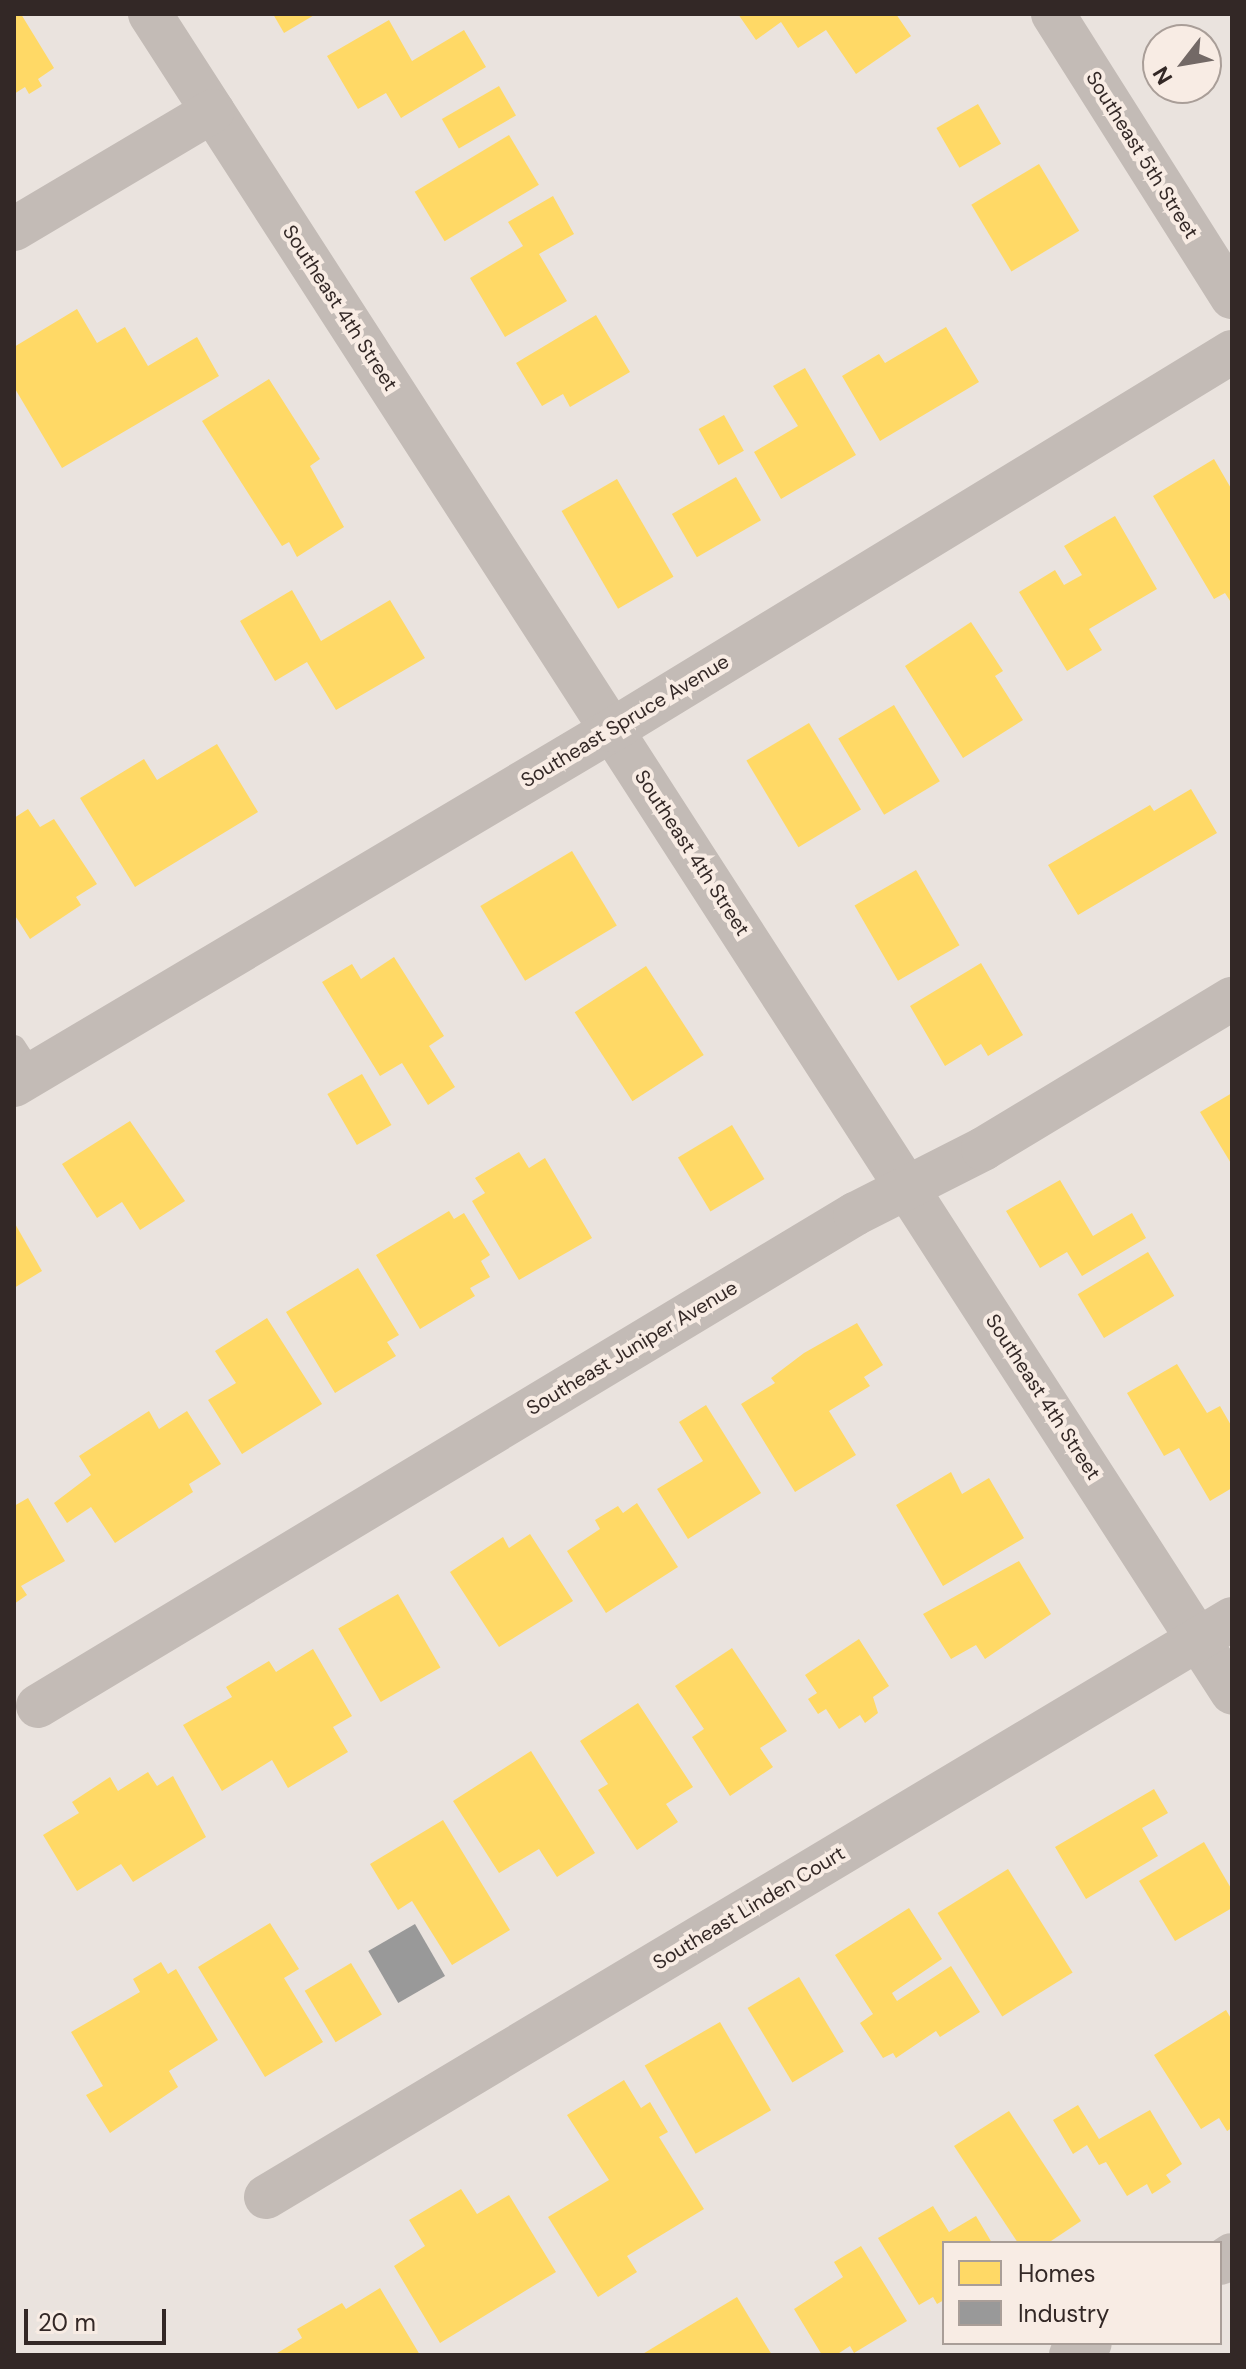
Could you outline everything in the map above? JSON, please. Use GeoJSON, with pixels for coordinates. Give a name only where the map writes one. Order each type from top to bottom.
{"type":"FeatureCollection","features":[{"type":"Feature","properties":{"kind":"street","name":"Southeast 4th Street"},"geometry":{"type":"LineString","coordinates":[[150,14],[907,1186],[1215,1629],[1232,1692]]}},
{"type":"Feature","properties":{"kind":"street","name":"Southeast 5th Street"},"geometry":{"type":"LineString","coordinates":[[1056,15],[1232,297]]}},
{"type":"Feature","properties":{"kind":"street"},"geometry":{"type":"LineString","coordinates":[[14,229],[213,111]]}},
{"type":"Feature","properties":{"kind":"street","name":"Southeast Spruce Avenue"},"geometry":{"type":"LineString","coordinates":[[20,1069],[612,730],[1232,352]]}},
{"type":"Feature","properties":{"kind":"street","name":"Southeast Juniper Avenue"},"geometry":{"type":"LineString","coordinates":[[38,1706],[907,1186],[983,1149],[1232,999]]}},
{"type":"Feature","properties":{"kind":"street","name":"Southeast Linden Court"},"geometry":{"type":"LineString","coordinates":[[266,2197],[1215,1629]]}},
{"type":"Feature","properties":{"kind":"building: Homes"},"geometry":{"type":"Polygon","coordinates":[[[14,14],[21,14],[54,68],[38,79],[42,86],[29,94],[25,87],[14,94],[14,14]]]}},
{"type":"Feature","properties":{"kind":"building: Homes"},"geometry":{"type":"Polygon","coordinates":[[[273,14],[316,14],[284,33],[273,14]]]}},
{"type":"Feature","properties":{"kind":"building: Homes"},"geometry":{"type":"Polygon","coordinates":[[[738,14],[896,14],[911,36],[856,74],[826,30],[798,48],[781,22],[756,40],[738,14]]]}},
{"type":"Feature","properties":{"kind":"building: Homes"},"geometry":{"type":"Polygon","coordinates":[[[389,20],[412,61],[464,30],[486,67],[401,118],[386,93],[358,109],[327,56],[389,20]]]}},
{"type":"Feature","properties":{"kind":"building: Homes"},"geometry":{"type":"Polygon","coordinates":[[[499,86],[516,115],[459,148],[442,119],[499,86]]]}},
{"type":"Feature","properties":{"kind":"building: Homes"},"geometry":{"type":"Polygon","coordinates":[[[978,104],[1001,144],[959,168],[936,128],[978,104]]]}},
{"type":"Feature","properties":{"kind":"building: Homes"},"geometry":{"type":"Polygon","coordinates":[[[509,135],[539,185],[445,241],[415,192],[509,135]]]}},
{"type":"Feature","properties":{"kind":"building: Homes"},"geometry":{"type":"Polygon","coordinates":[[[1039,164],[1079,231],[1011,272],[971,205],[1039,164]]]}},
{"type":"Feature","properties":{"kind":"building: Homes"},"geometry":{"type":"Polygon","coordinates":[[[553,196],[574,234],[539,254],[567,301],[505,337],[470,278],[523,246],[508,222],[553,196]]]}},
{"type":"Feature","properties":{"kind":"building: Homes"},"geometry":{"type":"Polygon","coordinates":[[[77,309],[97,343],[125,327],[148,366],[197,337],[219,376],[62,468],[14,387],[14,347],[77,309]]]}},
{"type":"Feature","properties":{"kind":"building: Homes"},"geometry":{"type":"Polygon","coordinates":[[[596,315],[630,372],[570,407],[563,394],[542,406],[516,363],[596,315]]]}},
{"type":"Feature","properties":{"kind":"building: Homes"},"geometry":{"type":"Polygon","coordinates":[[[946,327],[979,382],[880,441],[842,376],[879,354],[885,363],[946,327]]]}},
{"type":"Feature","properties":{"kind":"building: Homes"},"geometry":{"type":"Polygon","coordinates":[[[805,368],[856,455],[781,499],[754,452],[798,426],[773,386],[805,368]]]}},
{"type":"Feature","properties":{"kind":"building: Homes"},"geometry":{"type":"Polygon","coordinates":[[[269,379],[320,459],[310,466],[344,527],[297,557],[289,542],[282,546],[202,421],[269,379]]]}},
{"type":"Feature","properties":{"kind":"building: Homes"},"geometry":{"type":"Polygon","coordinates":[[[724,415],[744,451],[719,465],[699,429],[724,415]]]}},
{"type":"Feature","properties":{"kind":"building: Homes"},"geometry":{"type":"Polygon","coordinates":[[[1214,459],[1232,490],[1232,604],[1225,593],[1214,599],[1153,496],[1214,459]]]}},
{"type":"Feature","properties":{"kind":"building: Homes"},"geometry":{"type":"Polygon","coordinates":[[[736,477],[761,520],[697,557],[672,514],[736,477]]]}},
{"type":"Feature","properties":{"kind":"building: Homes"},"geometry":{"type":"Polygon","coordinates":[[[617,479],[674,577],[618,609],[562,511],[617,479]]]}},
{"type":"Feature","properties":{"kind":"building: Homes"},"geometry":{"type":"Polygon","coordinates":[[[1115,516],[1157,589],[1089,629],[1102,650],[1067,671],[1019,592],[1055,570],[1064,585],[1082,575],[1064,546],[1115,516]]]}},
{"type":"Feature","properties":{"kind":"building: Homes"},"geometry":{"type":"Polygon","coordinates":[[[292,590],[321,641],[390,600],[425,658],[336,710],[307,662],[275,681],[240,621],[292,590]]]}},
{"type":"Feature","properties":{"kind":"building: Homes"},"geometry":{"type":"Polygon","coordinates":[[[971,622],[1003,671],[995,676],[1023,720],[963,758],[905,666],[971,622]]]}},
{"type":"Feature","properties":{"kind":"building: Homes"},"geometry":{"type":"Polygon","coordinates":[[[894,705],[940,781],[884,815],[838,738],[894,705]]]}},
{"type":"Feature","properties":{"kind":"building: Homes"},"geometry":{"type":"Polygon","coordinates":[[[809,723],[861,810],[798,847],[746,761],[809,723]]]}},
{"type":"Feature","properties":{"kind":"building: Homes"},"geometry":{"type":"Polygon","coordinates":[[[217,744],[258,812],[135,887],[80,798],[144,759],[157,780],[217,744]]]}},
{"type":"Feature","properties":{"kind":"building: Homes"},"geometry":{"type":"Polygon","coordinates":[[[1191,789],[1217,833],[1078,915],[1048,865],[1150,805],[1154,811],[1191,789]]]}},
{"type":"Feature","properties":{"kind":"building: Homes"},"geometry":{"type":"Polygon","coordinates":[[[28,809],[40,827],[54,819],[97,884],[76,897],[81,905],[30,939],[14,914],[14,818],[28,809]]]}},
{"type":"Feature","properties":{"kind":"building: Homes"},"geometry":{"type":"Polygon","coordinates":[[[572,851],[617,926],[525,981],[480,906],[572,851]]]}},
{"type":"Feature","properties":{"kind":"building: Homes"},"geometry":{"type":"Polygon","coordinates":[[[916,870],[959,945],[898,981],[855,905],[916,870]]]}},
{"type":"Feature","properties":{"kind":"building: Homes"},"geometry":{"type":"Polygon","coordinates":[[[394,957],[444,1036],[429,1046],[455,1087],[428,1105],[402,1063],[380,1076],[322,982],[352,964],[361,979],[394,957]]]}},
{"type":"Feature","properties":{"kind":"building: Homes"},"geometry":{"type":"Polygon","coordinates":[[[981,963],[1023,1035],[988,1056],[981,1044],[945,1066],[910,1006],[981,963]]]}},
{"type":"Feature","properties":{"kind":"building: Homes"},"geometry":{"type":"Polygon","coordinates":[[[646,966],[704,1055],[632,1101],[575,1012],[646,966]]]}},
{"type":"Feature","properties":{"kind":"building: Homes"},"geometry":{"type":"Polygon","coordinates":[[[362,1074],[392,1125],[357,1145],[327,1094],[362,1074]]]}},
{"type":"Feature","properties":{"kind":"building: Homes"},"geometry":{"type":"Polygon","coordinates":[[[1232,1093],[1232,1165],[1200,1112],[1232,1093]]]}},
{"type":"Feature","properties":{"kind":"building: Homes"},"geometry":{"type":"Polygon","coordinates":[[[130,1121],[185,1201],[140,1230],[122,1202],[97,1218],[62,1164],[130,1121]]]}},
{"type":"Feature","properties":{"kind":"building: Homes"},"geometry":{"type":"Polygon","coordinates":[[[732,1125],[764,1179],[710,1211],[678,1157],[732,1125]]]}},
{"type":"Feature","properties":{"kind":"building: Homes"},"geometry":{"type":"Polygon","coordinates":[[[519,1152],[529,1168],[545,1158],[592,1238],[519,1280],[472,1201],[485,1193],[475,1178],[519,1152]]]}},
{"type":"Feature","properties":{"kind":"building: Homes"},"geometry":{"type":"Polygon","coordinates":[[[1060,1180],[1093,1236],[1132,1213],[1146,1238],[1082,1276],[1067,1252],[1040,1268],[1006,1211],[1060,1180]]]}},
{"type":"Feature","properties":{"kind":"building: Homes"},"geometry":{"type":"Polygon","coordinates":[[[449,1211],[454,1219],[464,1213],[490,1255],[481,1261],[490,1277],[470,1288],[475,1296],[420,1329],[376,1255],[449,1211]]]}},
{"type":"Feature","properties":{"kind":"building: Homes"},"geometry":{"type":"Polygon","coordinates":[[[14,1222],[42,1271],[14,1288],[14,1222]]]}},
{"type":"Feature","properties":{"kind":"building: Homes"},"geometry":{"type":"Polygon","coordinates":[[[1148,1252],[1174,1296],[1104,1338],[1078,1294],[1148,1252]]]}},
{"type":"Feature","properties":{"kind":"building: Homes"},"geometry":{"type":"Polygon","coordinates":[[[358,1268],[399,1335],[387,1342],[396,1356],[335,1393],[286,1312],[358,1268]]]}},
{"type":"Feature","properties":{"kind":"building: Homes"},"geometry":{"type":"Polygon","coordinates":[[[267,1318],[322,1404],[242,1454],[208,1400],[236,1383],[215,1351],[267,1318]]]}},
{"type":"Feature","properties":{"kind":"building: Homes"},"geometry":{"type":"Polygon","coordinates":[[[857,1323],[883,1365],[864,1377],[870,1386],[829,1411],[856,1455],[795,1492],[741,1404],[775,1383],[771,1378],[804,1353],[857,1323]]]}},
{"type":"Feature","properties":{"kind":"building: Homes"},"geometry":{"type":"Polygon","coordinates":[[[1177,1364],[1207,1413],[1220,1406],[1232,1427],[1232,1488],[1210,1501],[1179,1448],[1164,1456],[1127,1393],[1177,1364]]]}},
{"type":"Feature","properties":{"kind":"building: Homes"},"geometry":{"type":"Polygon","coordinates":[[[706,1405],[761,1493],[688,1539],[657,1489],[703,1461],[679,1422],[706,1405]]]}},
{"type":"Feature","properties":{"kind":"building: Homes"},"geometry":{"type":"Polygon","coordinates":[[[149,1411],[159,1429],[187,1411],[221,1464],[189,1484],[193,1492],[115,1543],[91,1507],[67,1523],[54,1503],[91,1475],[79,1456],[149,1411]]]}},
{"type":"Feature","properties":{"kind":"building: Homes"},"geometry":{"type":"Polygon","coordinates":[[[951,1472],[962,1494],[989,1478],[1024,1538],[943,1586],[896,1505],[951,1472]]]}},
{"type":"Feature","properties":{"kind":"building: Homes"},"geometry":{"type":"Polygon","coordinates":[[[28,1498],[65,1561],[21,1586],[27,1595],[14,1604],[14,1506],[28,1498]]]}},
{"type":"Feature","properties":{"kind":"building: Homes"},"geometry":{"type":"Polygon","coordinates":[[[637,1503],[678,1567],[606,1613],[567,1551],[600,1529],[595,1520],[618,1506],[623,1513],[637,1503]]]}},
{"type":"Feature","properties":{"kind":"building: Homes"},"geometry":{"type":"Polygon","coordinates":[[[530,1534],[573,1601],[499,1647],[450,1572],[503,1537],[509,1548],[530,1534]]]}},
{"type":"Feature","properties":{"kind":"building: Homes"},"geometry":{"type":"Polygon","coordinates":[[[1019,1561],[1051,1614],[985,1659],[976,1645],[951,1659],[923,1614],[1019,1561]]]}},
{"type":"Feature","properties":{"kind":"building: Homes"},"geometry":{"type":"Polygon","coordinates":[[[398,1594],[440,1668],[381,1702],[338,1628],[398,1594]]]}},
{"type":"Feature","properties":{"kind":"building: Homes"},"geometry":{"type":"Polygon","coordinates":[[[859,1639],[889,1686],[873,1697],[878,1713],[865,1723],[860,1715],[839,1729],[826,1709],[818,1714],[808,1699],[817,1693],[805,1675],[859,1639]]]}},
{"type":"Feature","properties":{"kind":"building: Homes"},"geometry":{"type":"Polygon","coordinates":[[[732,1648],[787,1731],[760,1748],[773,1767],[730,1796],[692,1737],[704,1729],[675,1686],[732,1648]]]}},
{"type":"Feature","properties":{"kind":"building: Homes"},"geometry":{"type":"Polygon","coordinates":[[[313,1649],[352,1716],[333,1727],[348,1752],[288,1788],[272,1760],[222,1791],[183,1725],[232,1697],[226,1687],[269,1661],[276,1672],[313,1649]]]}},
{"type":"Feature","properties":{"kind":"building: Homes"},"geometry":{"type":"Polygon","coordinates":[[[638,1703],[693,1787],[666,1804],[678,1822],[637,1850],[598,1790],[608,1784],[580,1741],[638,1703]]]}},
{"type":"Feature","properties":{"kind":"building: Homes"},"geometry":{"type":"Polygon","coordinates":[[[531,1751],[595,1853],[557,1877],[539,1849],[499,1873],[453,1801],[531,1751]]]}},
{"type":"Feature","properties":{"kind":"building: Homes"},"geometry":{"type":"Polygon","coordinates":[[[148,1772],[157,1786],[173,1776],[206,1837],[133,1882],[121,1864],[77,1891],[43,1835],[79,1813],[72,1802],[110,1777],[118,1791],[148,1772]]]}},
{"type":"Feature","properties":{"kind":"building: Homes"},"geometry":{"type":"Polygon","coordinates":[[[1154,1789],[1168,1813],[1142,1828],[1158,1856],[1086,1899],[1055,1847],[1154,1789]]]}},
{"type":"Feature","properties":{"kind":"building: Homes"},"geometry":{"type":"Polygon","coordinates":[[[443,1820],[510,1930],[452,1965],[412,1901],[398,1910],[370,1864],[443,1820]]]}},
{"type":"Feature","properties":{"kind":"building: Homes"},"geometry":{"type":"Polygon","coordinates":[[[1204,1842],[1232,1890],[1232,1908],[1175,1941],[1139,1881],[1204,1842]]]}},
{"type":"Feature","properties":{"kind":"building: Homes"},"geometry":{"type":"Polygon","coordinates":[[[1008,1869],[1073,1972],[1002,2016],[938,1913],[1008,1869]]]}},
{"type":"Feature","properties":{"kind":"building: Homes"},"geometry":{"type":"Polygon","coordinates":[[[909,1908],[942,1959],[892,1993],[897,2001],[951,1966],[980,2012],[940,2037],[936,2031],[896,2058],[893,2053],[883,2058],[860,2023],[873,2014],[835,1955],[909,1908]]]}},
{"type":"Feature","properties":{"kind":"building: Homes"},"geometry":{"type":"Polygon","coordinates":[[[270,1923],[299,1969],[284,1978],[323,2042],[265,2077],[198,1967],[270,1923]]]}},
{"type":"Feature","properties":{"kind":"building: Homes"},"geometry":{"type":"Polygon","coordinates":[[[161,1962],[168,1974],[176,1969],[218,2040],[169,2071],[178,2087],[110,2133],[86,2095],[103,2086],[71,2032],[140,1992],[133,1979],[161,1962]]]}},
{"type":"Feature","properties":{"kind":"building: Homes"},"geometry":{"type":"Polygon","coordinates":[[[351,1963],[382,2014],[336,2042],[305,1991],[351,1963]]]}},
{"type":"Feature","properties":{"kind":"building: Homes"},"geometry":{"type":"Polygon","coordinates":[[[799,1977],[844,2052],[792,2082],[748,2008],[799,1977]]]}},
{"type":"Feature","properties":{"kind":"building: Homes"},"geometry":{"type":"Polygon","coordinates":[[[1226,2010],[1232,2020],[1232,2128],[1227,2131],[1219,2118],[1201,2129],[1154,2055],[1226,2010]]]}},
{"type":"Feature","properties":{"kind":"building: Homes"},"geometry":{"type":"Polygon","coordinates":[[[720,2022],[771,2110],[696,2154],[645,2066],[720,2022]]]}},
{"type":"Feature","properties":{"kind":"building: Homes"},"geometry":{"type":"Polygon","coordinates":[[[624,2080],[641,2108],[650,2102],[668,2132],[659,2137],[704,2209],[627,2256],[637,2272],[598,2297],[548,2217],[609,2180],[567,2115],[624,2080]]]}},
{"type":"Feature","properties":{"kind":"building: Homes"},"geometry":{"type":"Polygon","coordinates":[[[1078,2105],[1099,2139],[1150,2110],[1182,2164],[1166,2175],[1171,2182],[1152,2194],[1147,2184],[1127,2196],[1106,2162],[1099,2165],[1087,2145],[1073,2154],[1053,2120],[1078,2105]]]}},
{"type":"Feature","properties":{"kind":"building: Homes"},"geometry":{"type":"Polygon","coordinates":[[[1009,2111],[1081,2221],[1051,2241],[1017,2241],[954,2146],[1009,2111]]]}},
{"type":"Feature","properties":{"kind":"building: Homes"},"geometry":{"type":"Polygon","coordinates":[[[461,2189],[477,2214],[509,2195],[556,2272],[440,2343],[394,2266],[425,2246],[409,2220],[461,2189]]]}},
{"type":"Feature","properties":{"kind":"building: Homes"},"geometry":{"type":"Polygon","coordinates":[[[933,2206],[949,2232],[976,2216],[991,2241],[942,2241],[942,2301],[937,2304],[933,2297],[919,2305],[878,2238],[933,2206]]]}},
{"type":"Feature","properties":{"kind":"building: Homes"},"geometry":{"type":"Polygon","coordinates":[[[861,2246],[907,2321],[854,2353],[850,2346],[836,2355],[822,2355],[794,2309],[843,2277],[834,2262],[861,2246]]]}},
{"type":"Feature","properties":{"kind":"building: Homes"},"geometry":{"type":"Polygon","coordinates":[[[380,2288],[420,2355],[274,2355],[302,2338],[297,2329],[342,2303],[346,2309],[380,2288]]]}},
{"type":"Feature","properties":{"kind":"building: Homes"},"geometry":{"type":"Polygon","coordinates":[[[737,2297],[772,2355],[641,2355],[737,2297]]]}},
{"type":"Feature","properties":{"kind":"building: Industry"},"geometry":{"type":"Polygon","coordinates":[[[415,1924],[445,1976],[398,2003],[368,1951],[415,1924]]]}}]}
